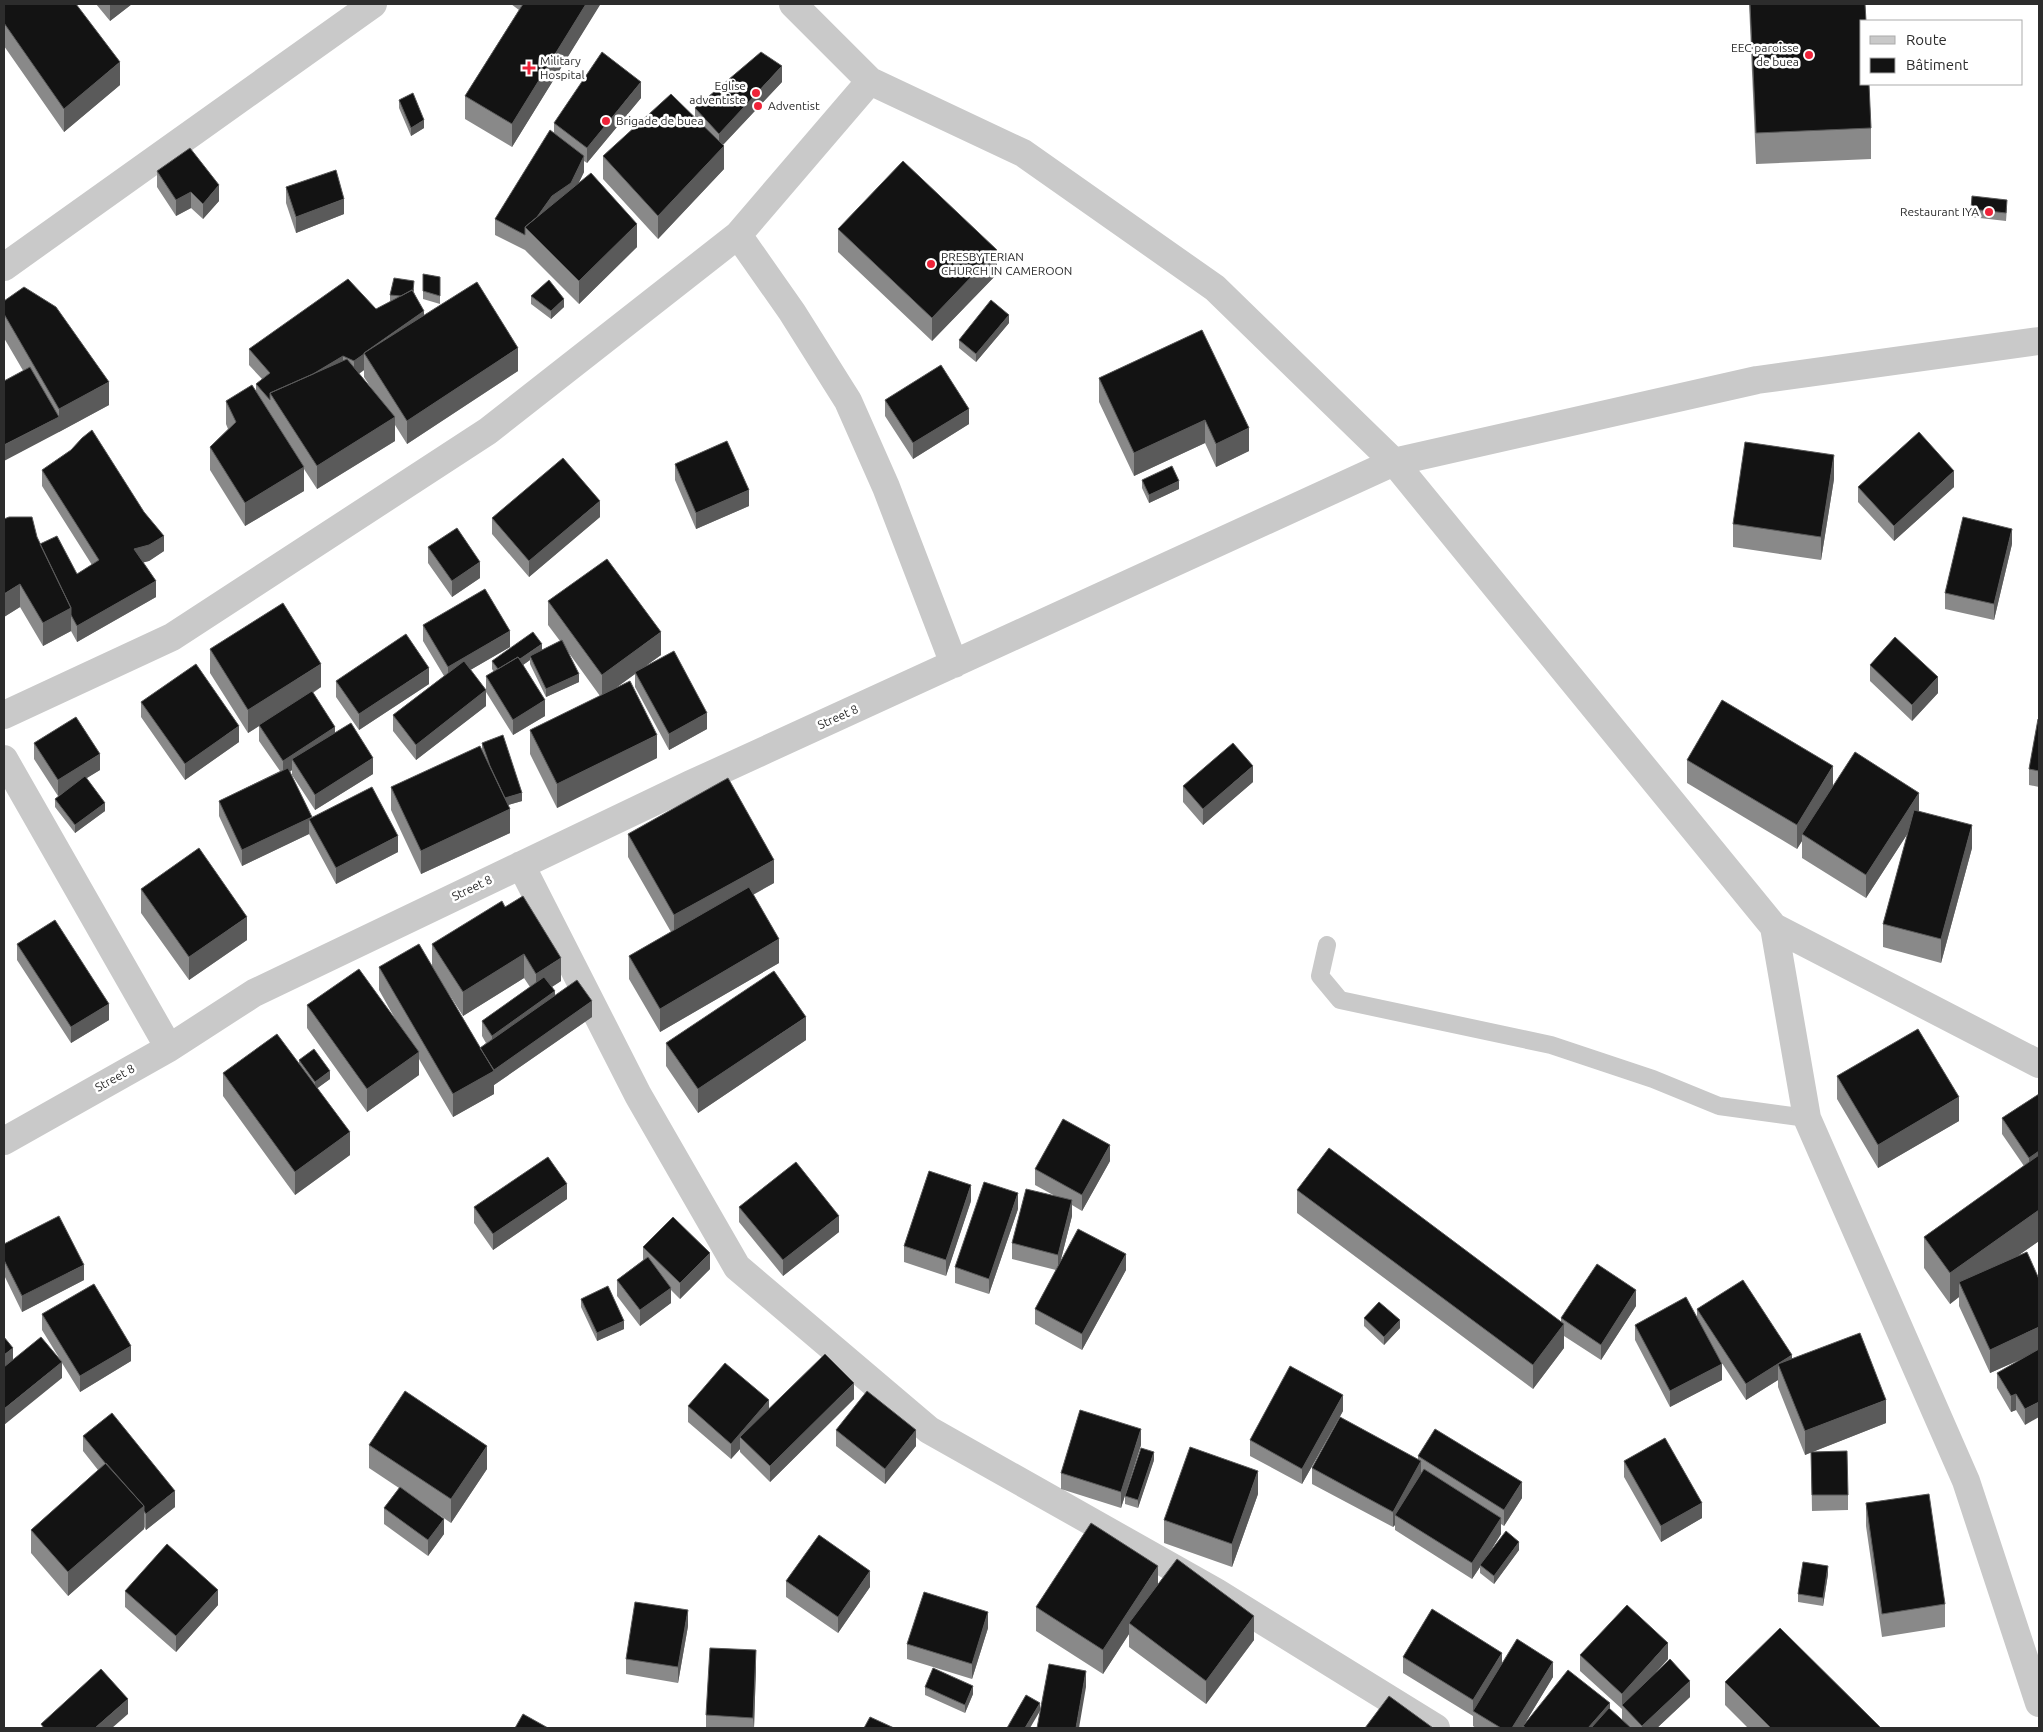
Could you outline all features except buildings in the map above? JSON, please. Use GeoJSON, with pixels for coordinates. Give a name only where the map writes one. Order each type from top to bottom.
{"type":"FeatureCollection","features":[{"type":"Feature","properties":{"kind":"street"},"geometry":{"type":"LineString","coordinates":[[4,267],[373,4]]}},
{"type":"Feature","properties":{"kind":"street"},"geometry":{"type":"LineString","coordinates":[[793,4],[870,81],[1023,153],[1215,288],[1394,462],[1774,927],[2039,1064]]}},
{"type":"Feature","properties":{"kind":"street"},"geometry":{"type":"LineString","coordinates":[[4,715],[172,637],[480,437],[738,235],[870,81]]}},
{"type":"Feature","properties":{"kind":"street"},"geometry":{"type":"LineString","coordinates":[[738,235],[792,312],[848,401],[886,486],[954,664]]}},
{"type":"Feature","properties":{"kind":"street","name":"Street 8"},"geometry":{"type":"LineString","coordinates":[[4,1141],[169,1048],[254,993],[691,784],[1394,462],[1758,380],[2039,341]]}},
{"type":"Feature","properties":{"kind":"street"},"geometry":{"type":"LineString","coordinates":[[4,760],[169,1048]]}},
{"type":"Feature","properties":{"kind":"street"},"geometry":{"type":"LineString","coordinates":[[521,864],[638,1096],[737,1267],[929,1430],[1216,1592],[1436,1728]]}},
{"type":"Feature","properties":{"kind":"street"},"geometry":{"type":"LineString","coordinates":[[1774,927],[1807,1118],[1966,1482],[2039,1703]]}},
{"type":"Feature","properties":{"kind":"lane"},"geometry":{"type":"LineString","coordinates":[[1327,945],[1320,976],[1340,1000],[1551,1045],[1652,1079],[1719,1106],[1807,1118]]}},
{"type":"Feature","properties":{"kind":"place","name":"EEC paroisse de buea"},"geometry":{"type":"Point","coordinates":[1809,55]}},
{"type":"Feature","properties":{"kind":"place","name":"Military Hospital"},"geometry":{"type":"Point","coordinates":[529,68]}},
{"type":"Feature","properties":{"kind":"place","name":"Eglise adventiste"},"geometry":{"type":"Point","coordinates":[756,93]}},
{"type":"Feature","properties":{"kind":"place","name":"Adventist"},"geometry":{"type":"Point","coordinates":[758,106]}},
{"type":"Feature","properties":{"kind":"place","name":"Brigade de buea"},"geometry":{"type":"Point","coordinates":[606,121]}},
{"type":"Feature","properties":{"kind":"place","name":"Restaurant IYA"},"geometry":{"type":"Point","coordinates":[1989,212]}},
{"type":"Feature","properties":{"kind":"place","name":"PRESBYTERIAN CHURCH IN CAMEROON"},"geometry":{"type":"Point","coordinates":[931,264]}}]}
